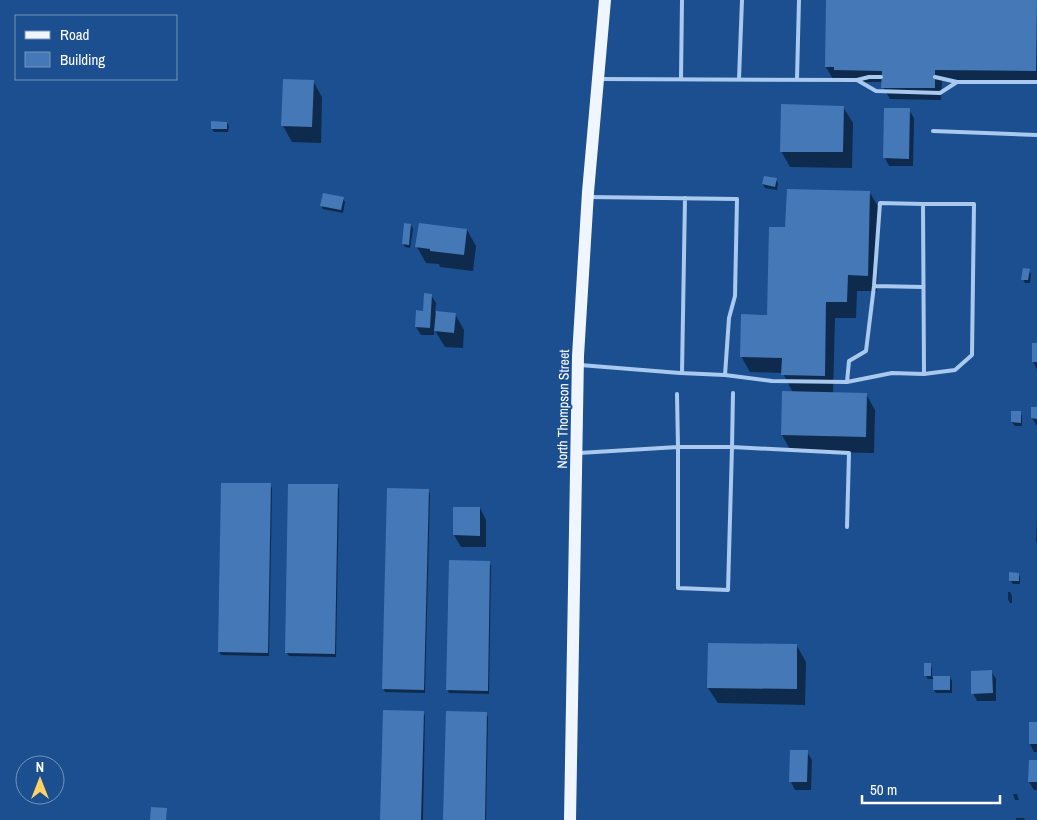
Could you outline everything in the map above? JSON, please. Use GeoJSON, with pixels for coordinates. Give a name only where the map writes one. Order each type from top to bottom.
{"type":"FeatureCollection","features":[{"type":"Feature","properties":{"kind":"main road","name":"North Thompson Street"},"geometry":{"type":"LineString","coordinates":[[570,820],[578,365],[588,197],[605,0]]}},
{"type":"Feature","properties":{"kind":"lane"},"geometry":{"type":"LineString","coordinates":[[681,78],[682,0]]}},
{"type":"Feature","properties":{"kind":"lane"},"geometry":{"type":"LineString","coordinates":[[739,79],[742,0]]}},
{"type":"Feature","properties":{"kind":"lane"},"geometry":{"type":"LineString","coordinates":[[797,79],[799,0]]}},
{"type":"Feature","properties":{"kind":"lane"},"geometry":{"type":"LineString","coordinates":[[598,79],[857,80],[881,77]]}},
{"type":"Feature","properties":{"kind":"lane"},"geometry":{"type":"LineString","coordinates":[[935,77],[957,82],[1037,82]]}},
{"type":"Feature","properties":{"kind":"lane"},"geometry":{"type":"LineString","coordinates":[[857,80],[876,91],[940,92],[957,82]]}},
{"type":"Feature","properties":{"kind":"lane"},"geometry":{"type":"LineString","coordinates":[[933,131],[1037,135]]}},
{"type":"Feature","properties":{"kind":"lane"},"geometry":{"type":"LineString","coordinates":[[588,197],[737,199],[735,296],[729,318],[725,375]]}},
{"type":"Feature","properties":{"kind":"lane"},"geometry":{"type":"LineString","coordinates":[[682,373],[685,198]]}},
{"type":"Feature","properties":{"kind":"lane"},"geometry":{"type":"LineString","coordinates":[[578,365],[725,375],[772,381],[847,382],[892,373],[924,374],[956,370],[972,354],[974,204],[880,203],[874,286],[866,352],[849,361],[847,382]]}},
{"type":"Feature","properties":{"kind":"lane"},"geometry":{"type":"LineString","coordinates":[[924,204],[924,374]]}},
{"type":"Feature","properties":{"kind":"lane"},"geometry":{"type":"LineString","coordinates":[[874,286],[924,287]]}},
{"type":"Feature","properties":{"kind":"lane"},"geometry":{"type":"LineString","coordinates":[[677,394],[678,588],[728,590],[734,393]]}},
{"type":"Feature","properties":{"kind":"lane"},"geometry":{"type":"LineString","coordinates":[[576,454],[678,447],[732,447],[849,453],[847,527]]}},
{"type":"Feature","properties":{"kind":"building"},"geometry":{"type":"Polygon","coordinates":[[[826,0],[1037,0],[1036,71],[935,70],[935,88],[881,88],[882,71],[834,70],[834,67],[825,67],[826,0]]]}},
{"type":"Feature","properties":{"kind":"building"},"geometry":{"type":"Polygon","coordinates":[[[283,79],[314,80],[312,127],[281,126],[283,79]]]}},
{"type":"Feature","properties":{"kind":"building"},"geometry":{"type":"Polygon","coordinates":[[[781,104],[844,106],[843,152],[780,152],[781,104]]]}},
{"type":"Feature","properties":{"kind":"building"},"geometry":{"type":"Polygon","coordinates":[[[884,108],[910,108],[909,159],[883,158],[884,108]]]}},
{"type":"Feature","properties":{"kind":"building"},"geometry":{"type":"Polygon","coordinates":[[[211,121],[227,122],[227,129],[211,129],[211,121]]]}},
{"type":"Feature","properties":{"kind":"building"},"geometry":{"type":"Polygon","coordinates":[[[764,176],[777,178],[775,187],[762,184],[764,176]]]}},
{"type":"Feature","properties":{"kind":"building"},"geometry":{"type":"Polygon","coordinates":[[[787,189],[870,191],[868,276],[848,275],[847,302],[826,302],[825,376],[781,375],[782,358],[740,357],[741,314],[767,315],[769,227],[785,227],[787,189]]]}},
{"type":"Feature","properties":{"kind":"building"},"geometry":{"type":"Polygon","coordinates":[[[323,193],[344,197],[341,210],[320,206],[323,193]]]}},
{"type":"Feature","properties":{"kind":"building"},"geometry":{"type":"Polygon","coordinates":[[[404,223],[411,224],[409,245],[402,244],[404,223]]]}},
{"type":"Feature","properties":{"kind":"building"},"geometry":{"type":"Polygon","coordinates":[[[419,223],[467,229],[464,255],[430,251],[430,249],[415,247],[419,223]]]}},
{"type":"Feature","properties":{"kind":"building"},"geometry":{"type":"Polygon","coordinates":[[[1023,268],[1030,269],[1028,280],[1021,280],[1023,268]]]}},
{"type":"Feature","properties":{"kind":"building"},"geometry":{"type":"Polygon","coordinates":[[[424,293],[432,294],[430,328],[415,327],[416,310],[423,311],[424,293]]]}},
{"type":"Feature","properties":{"kind":"building"},"geometry":{"type":"Polygon","coordinates":[[[436,311],[456,313],[454,333],[434,331],[436,311]]]}},
{"type":"Feature","properties":{"kind":"building"},"geometry":{"type":"Polygon","coordinates":[[[1032,343],[1037,343],[1037,362],[1032,362],[1032,343]]]}},
{"type":"Feature","properties":{"kind":"building"},"geometry":{"type":"Polygon","coordinates":[[[782,391],[867,393],[866,437],[781,435],[782,391]]]}},
{"type":"Feature","properties":{"kind":"building"},"geometry":{"type":"Polygon","coordinates":[[[1031,407],[1037,407],[1037,419],[1031,418],[1031,407]]]}},
{"type":"Feature","properties":{"kind":"building"},"geometry":{"type":"Polygon","coordinates":[[[1011,411],[1021,411],[1021,423],[1011,422],[1011,411]]]}},
{"type":"Feature","properties":{"kind":"building"},"geometry":{"type":"Polygon","coordinates":[[[221,483],[271,483],[268,653],[218,652],[221,483]]]}},
{"type":"Feature","properties":{"kind":"building"},"geometry":{"type":"Polygon","coordinates":[[[288,484],[338,484],[335,654],[285,653],[288,484]]]}},
{"type":"Feature","properties":{"kind":"building"},"geometry":{"type":"Polygon","coordinates":[[[387,488],[429,489],[424,690],[382,689],[387,488]]]}},
{"type":"Feature","properties":{"kind":"building"},"geometry":{"type":"Polygon","coordinates":[[[453,507],[480,507],[480,536],[453,535],[453,507]]]}},
{"type":"Feature","properties":{"kind":"building"},"geometry":{"type":"Polygon","coordinates":[[[449,560],[490,561],[488,691],[446,690],[449,560]]]}},
{"type":"Feature","properties":{"kind":"building"},"geometry":{"type":"Polygon","coordinates":[[[1009,572],[1019,573],[1019,581],[1009,581],[1009,572]]]}},
{"type":"Feature","properties":{"kind":"building"},"geometry":{"type":"Polygon","coordinates":[[[708,643],[797,644],[797,689],[707,688],[708,643]]]}},
{"type":"Feature","properties":{"kind":"building"},"geometry":{"type":"Polygon","coordinates":[[[924,663],[931,663],[931,676],[924,676],[924,663]]]}},
{"type":"Feature","properties":{"kind":"building"},"geometry":{"type":"Polygon","coordinates":[[[992,670],[993,693],[971,694],[971,671],[992,670]]]}},
{"type":"Feature","properties":{"kind":"building"},"geometry":{"type":"Polygon","coordinates":[[[933,676],[950,676],[950,690],[933,690],[933,676]]]}},
{"type":"Feature","properties":{"kind":"building"},"geometry":{"type":"Polygon","coordinates":[[[383,710],[424,711],[421,820],[380,820],[383,710]]]}},
{"type":"Feature","properties":{"kind":"building"},"geometry":{"type":"Polygon","coordinates":[[[446,711],[487,712],[485,820],[443,820],[446,711]]]}},
{"type":"Feature","properties":{"kind":"building"},"geometry":{"type":"Polygon","coordinates":[[[1029,722],[1037,722],[1037,744],[1029,744],[1029,722]]]}},
{"type":"Feature","properties":{"kind":"building"},"geometry":{"type":"Polygon","coordinates":[[[790,750],[808,750],[807,782],[789,782],[790,750]]]}},
{"type":"Feature","properties":{"kind":"building"},"geometry":{"type":"Polygon","coordinates":[[[1029,760],[1037,760],[1037,782],[1028,782],[1029,760]]]}},
{"type":"Feature","properties":{"kind":"building"},"geometry":{"type":"Polygon","coordinates":[[[151,807],[167,808],[166,820],[150,820],[151,807]]]}}]}
